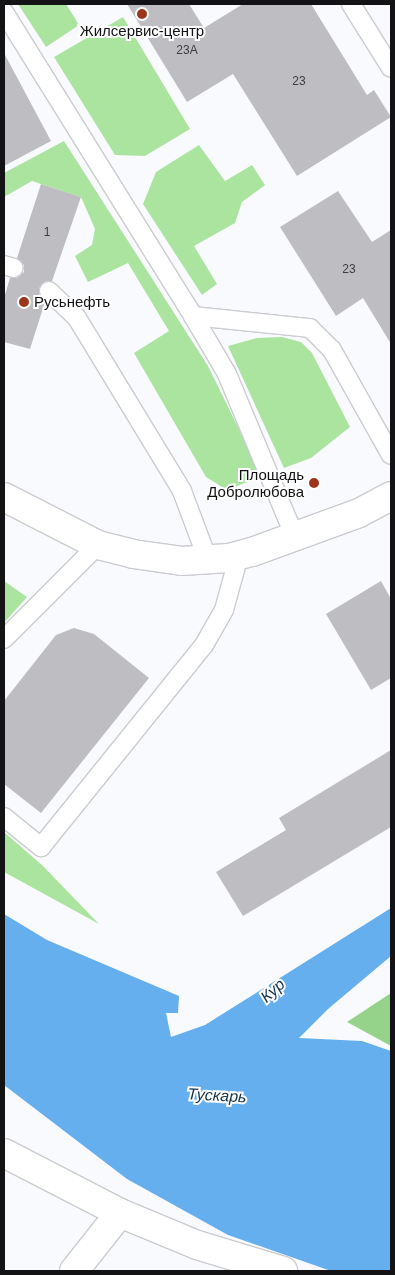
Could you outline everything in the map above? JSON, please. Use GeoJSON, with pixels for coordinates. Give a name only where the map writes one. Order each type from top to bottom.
{"type":"FeatureCollection","features":[{"type":"Feature","properties":{"kind":"main road"},"geometry":{"type":"LineString","coordinates":[[4,476],[68,531]]}},
{"type":"Feature","properties":{"kind":"main road"},"geometry":{"type":"LineString","coordinates":[[4,497],[98,545],[133,554],[182,561],[208,560],[238,555],[295,537],[360,512],[391,496]]}},
{"type":"Feature","properties":{"kind":"main road"},"geometry":{"type":"LineString","coordinates":[[4,1153],[120,1213],[198,1245],[284,1271]]}},
{"type":"Feature","properties":{"kind":"main road"},"geometry":{"type":"LineString","coordinates":[[74,1271],[120,1213]]}},
{"type":"Feature","properties":{"kind":"lane"},"geometry":{"type":"LineString","coordinates":[[351,4],[391,68]]}},
{"type":"Feature","properties":{"kind":"lane"},"geometry":{"type":"LineString","coordinates":[[4,12],[227,374],[295,537]]}},
{"type":"Feature","properties":{"kind":"lane"},"geometry":{"type":"LineString","coordinates":[[49,291],[77,318],[182,491],[208,560]]}},
{"type":"Feature","properties":{"kind":"lane"},"geometry":{"type":"LineString","coordinates":[[193,316],[310,328],[332,350],[391,455]]}},
{"type":"Feature","properties":{"kind":"lane"},"geometry":{"type":"LineString","coordinates":[[4,639],[98,545]]}},
{"type":"Feature","properties":{"kind":"lane"},"geometry":{"type":"LineString","coordinates":[[4,817],[40,847],[204,645],[224,610],[238,555]]}},
{"type":"Feature","properties":{"kind":"green space"},"geometry":{"type":"Polygon","coordinates":[[[18,4],[66,4],[79,25],[46,47],[18,4]]]}},
{"type":"Feature","properties":{"kind":"green space"},"geometry":{"type":"Polygon","coordinates":[[[123,17],[190,129],[145,156],[115,155],[54,57],[123,17]]]}},
{"type":"Feature","properties":{"kind":"green space"},"geometry":{"type":"Polygon","coordinates":[[[64,141],[208,366],[262,476],[227,490],[206,477],[134,353],[169,331],[128,263],[88,282],[75,256],[92,245],[95,229],[81,197],[32,181],[4,197],[4,173],[64,141]]]}},
{"type":"Feature","properties":{"kind":"green space"},"geometry":{"type":"Polygon","coordinates":[[[199,145],[225,181],[252,165],[265,185],[242,202],[235,223],[194,246],[217,284],[202,295],[143,204],[156,172],[199,145]]]}},
{"type":"Feature","properties":{"kind":"green space"},"geometry":{"type":"Polygon","coordinates":[[[282,337],[301,342],[312,353],[350,427],[311,458],[284,468],[228,346],[257,338],[282,337]]]}},
{"type":"Feature","properties":{"kind":"green space"},"geometry":{"type":"Polygon","coordinates":[[[4,581],[27,597],[4,623],[4,581]]]}},
{"type":"Feature","properties":{"kind":"green space"},"geometry":{"type":"Polygon","coordinates":[[[4,832],[43,866],[99,924],[4,872],[4,832]]]}},
{"type":"Feature","properties":{"kind":"green space"},"geometry":{"type":"Polygon","coordinates":[[[391,993],[391,1046],[347,1022],[391,993]]]}},
{"type":"Feature","properties":{"kind":"water"},"geometry":{"type":"Polygon","coordinates":[[[391,908],[391,956],[328,1009],[299,1038],[362,1041],[391,1051],[391,1271],[331,1271],[228,1235],[127,1179],[4,1085],[4,914],[47,940],[179,996],[178,1013],[166,1013],[171,1037],[205,1025],[391,908]]]}},
{"type":"Feature","properties":{"kind":"building"},"geometry":{"type":"Polygon","coordinates":[[[127,4],[189,4],[204,28],[243,4],[311,4],[367,95],[374,90],[391,117],[297,176],[233,74],[187,102],[127,4]]]}},
{"type":"Feature","properties":{"kind":"building"},"geometry":{"type":"Polygon","coordinates":[[[4,53],[51,141],[4,166],[4,53]]]}},
{"type":"Feature","properties":{"kind":"building"},"geometry":{"type":"Polygon","coordinates":[[[41,184],[81,197],[52,281],[46,281],[39,288],[39,294],[45,302],[30,349],[4,342],[4,298],[10,278],[17,278],[24,272],[24,265],[17,258],[41,184]]]}},
{"type":"Feature","properties":{"kind":"building"},"geometry":{"type":"Polygon","coordinates":[[[338,191],[372,242],[391,230],[391,344],[363,298],[336,316],[280,227],[338,191]]]}},
{"type":"Feature","properties":{"kind":"building"},"geometry":{"type":"Polygon","coordinates":[[[381,581],[391,599],[391,678],[371,690],[326,614],[381,581]]]}},
{"type":"Feature","properties":{"kind":"building"},"geometry":{"type":"Polygon","coordinates":[[[74,628],[94,634],[149,678],[41,813],[4,784],[4,701],[56,635],[74,628]]]}},
{"type":"Feature","properties":{"kind":"building"},"geometry":{"type":"Polygon","coordinates":[[[391,750],[391,827],[243,916],[216,872],[286,830],[279,818],[391,750]]]}},
{"type":"Feature","properties":{"kind":"place","name":"Жилсервис-центр"},"geometry":{"type":"Point","coordinates":[142,14]}},
{"type":"Feature","properties":{"kind":"place","name":"Русьнефть"},"geometry":{"type":"Point","coordinates":[24,302]}},
{"type":"Feature","properties":{"kind":"place","name":"Площадь Добролюбова"},"geometry":{"type":"Point","coordinates":[314,483]}},
{"type":"Feature","properties":{"kind":"water label","name":"Кур"},"geometry":{"type":"Point","coordinates":[273,991]}},
{"type":"Feature","properties":{"kind":"water label","name":"Тускарь"},"geometry":{"type":"Point","coordinates":[217,1096]}}]}
